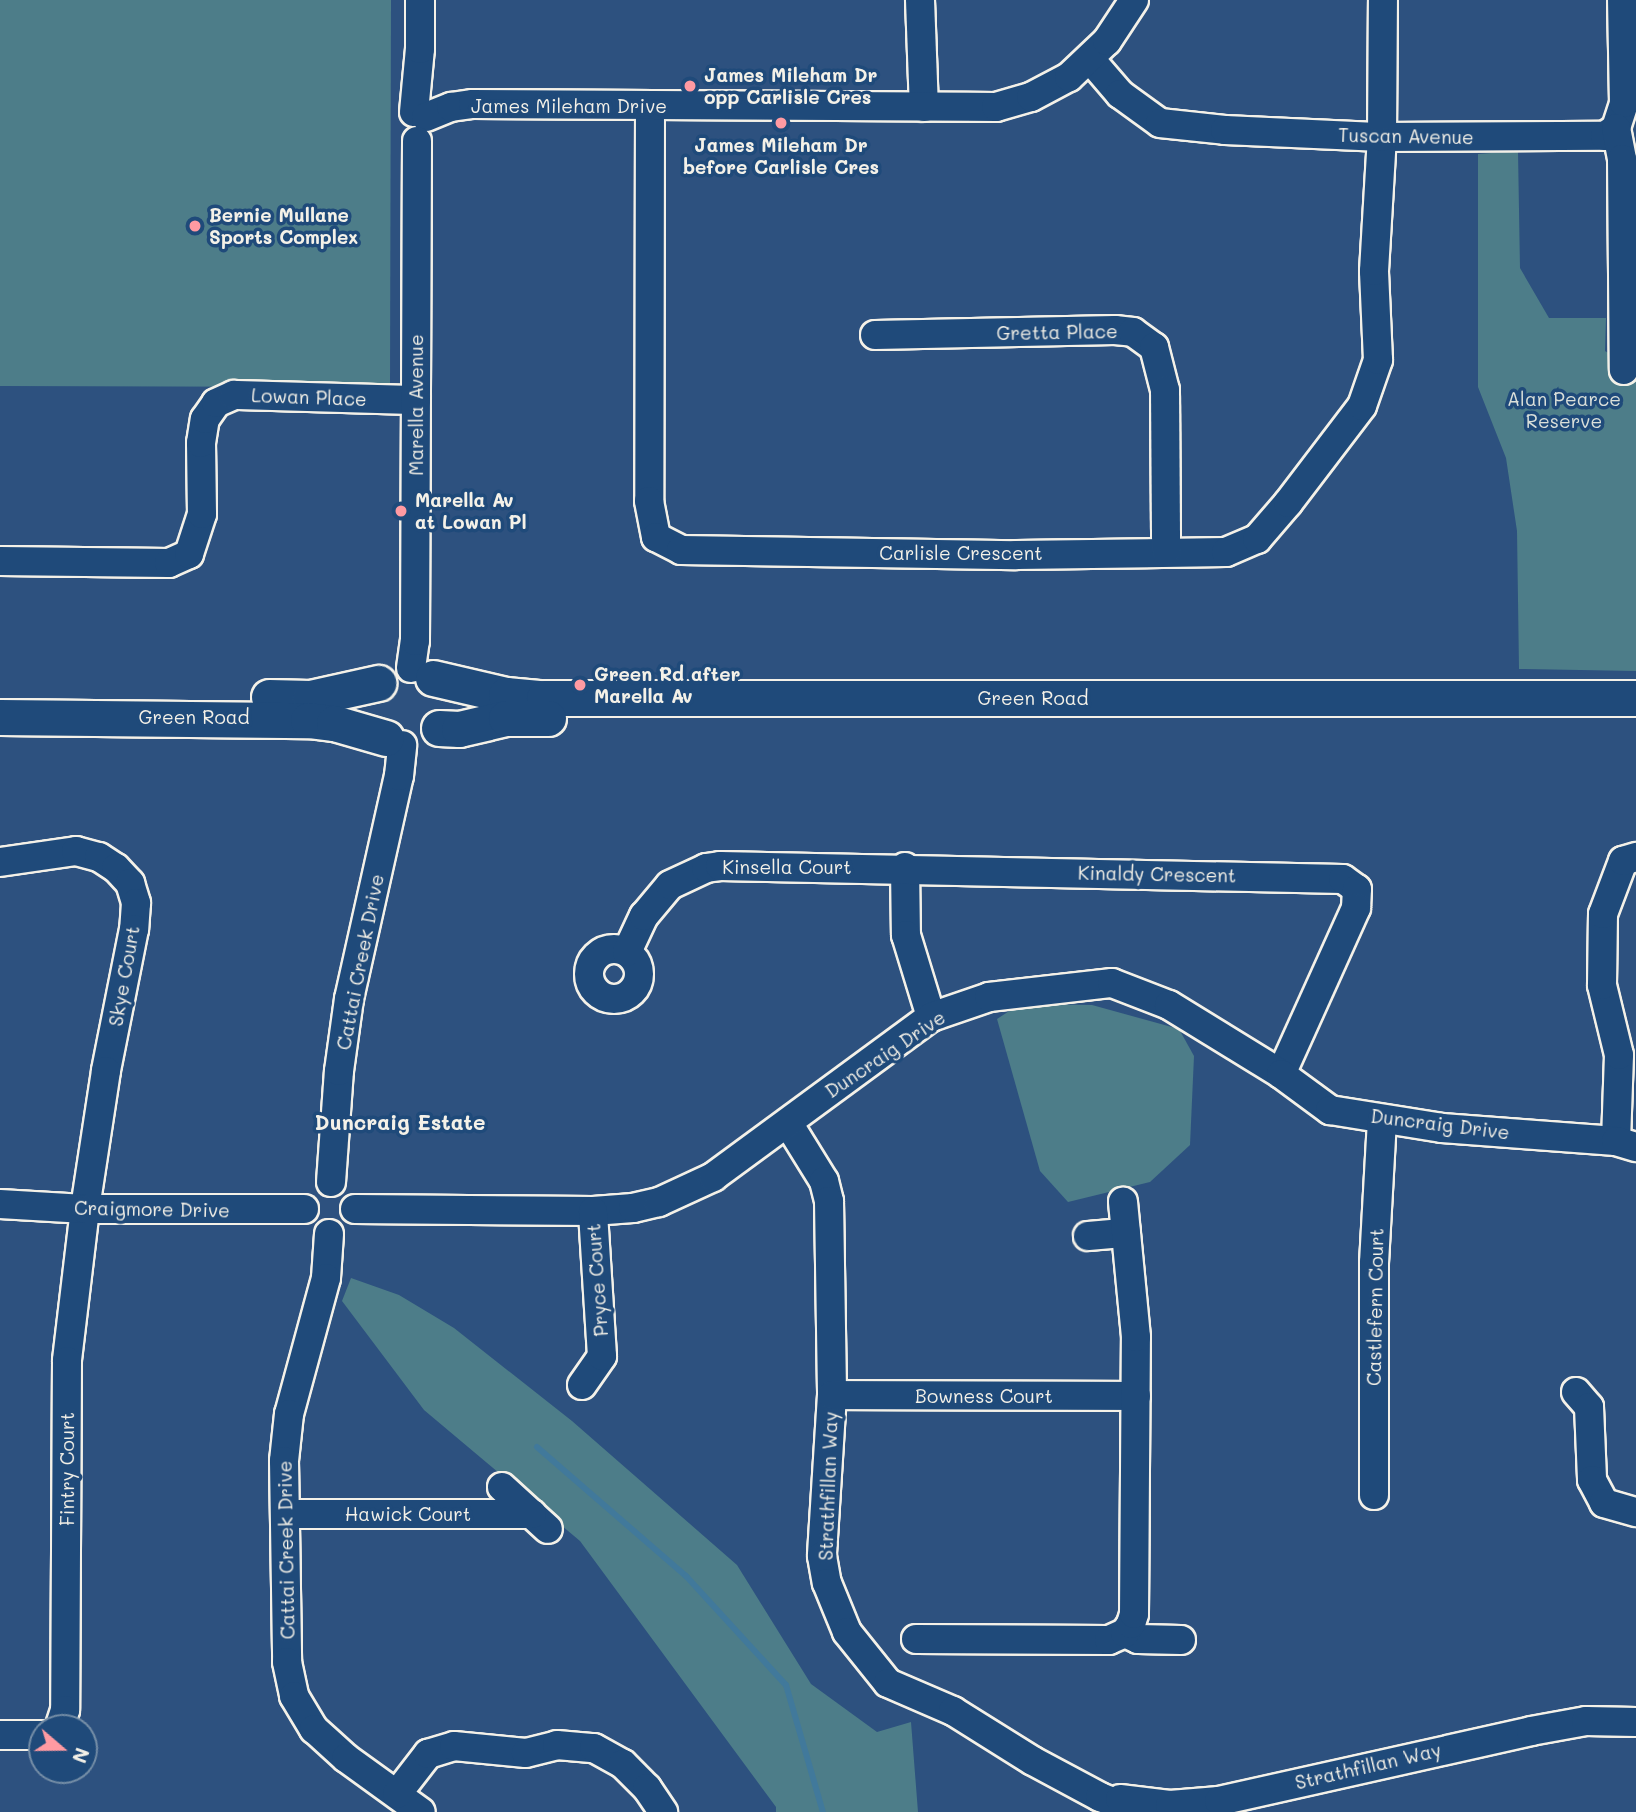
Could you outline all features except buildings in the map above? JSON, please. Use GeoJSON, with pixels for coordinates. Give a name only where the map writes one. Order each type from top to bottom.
{"type":"FeatureCollection","features":[{"type":"Feature","properties":{"kind":"main road"},"geometry":{"type":"LineString","coordinates":[[391,673],[422,673],[442,691],[445,704],[439,728],[425,741],[394,742],[375,727],[370,715],[370,703],[378,683],[391,673]]}},
{"type":"Feature","properties":{"kind":"main road","name":"Green Road"},"geometry":{"type":"LineString","coordinates":[[422,673],[506,695],[544,698],[1636,698]]}},
{"type":"Feature","properties":{"kind":"main road","name":"Green Road"},"geometry":{"type":"LineString","coordinates":[[0,698],[310,698],[378,683]]}},
{"type":"Feature","properties":{"kind":"main road","name":"Green Road"},"geometry":{"type":"LineString","coordinates":[[0,717],[308,720],[334,723],[394,742]]}},
{"type":"Feature","properties":{"kind":"main road","name":"Green Road"},"geometry":{"type":"LineString","coordinates":[[439,728],[459,729],[506,718],[1636,719]]}},
{"type":"Feature","properties":{"kind":"street","name":"Marella Avenue"},"geometry":{"type":"LineString","coordinates":[[420,0],[415,641],[422,673]]}},
{"type":"Feature","properties":{"kind":"street"},"geometry":{"type":"LineString","coordinates":[[920,0],[923,107]]}},
{"type":"Feature","properties":{"kind":"street","name":"James Mileham Drive"},"geometry":{"type":"LineString","coordinates":[[419,123],[451,107],[473,104],[977,108],[1014,103],[1052,87],[1090,59],[1122,22],[1134,0]]}},
{"type":"Feature","properties":{"kind":"street","name":"Carlisle Crescent"},"geometry":{"type":"LineString","coordinates":[[649,106],[649,502],[656,537],[681,551],[1016,555],[1226,552],[1256,539],[1288,503],[1362,406],[1378,360],[1374,271],[1382,136],[1383,0]]}},
{"type":"Feature","properties":{"kind":"street"},"geometry":{"type":"LineString","coordinates":[[1624,370],[1629,277],[1622,159],[1616,128],[1624,103],[1627,17]]}},
{"type":"Feature","properties":{"kind":"street","name":"Tuscan Avenue"},"geometry":{"type":"LineString","coordinates":[[1090,59],[1120,94],[1160,123],[1252,131],[1382,136],[1605,136],[1616,128]]}},
{"type":"Feature","properties":{"kind":"street","name":"Gretta Place"},"geometry":{"type":"LineString","coordinates":[[875,335],[1115,330],[1133,332],[1154,347],[1165,390],[1166,551]]}},
{"type":"Feature","properties":{"kind":"street","name":"Lowan Place"},"geometry":{"type":"LineString","coordinates":[[0,561],[169,564],[189,554],[202,513],[201,443],[205,419],[216,403],[234,395],[416,400]]}},
{"type":"Feature","properties":{"kind":"street","name":"Cattai Creek Drive"},"geometry":{"type":"LineString","coordinates":[[331,1182],[339,1072],[349,999],[400,776],[394,742]]}},
{"type":"Feature","properties":{"kind":"street","name":"Skye Court"},"geometry":{"type":"LineString","coordinates":[[0,862],[76,851],[99,857],[116,868],[130,883],[135,903],[134,929],[106,1071],[85,1209]]}},
{"type":"Feature","properties":{"kind":"street"},"geometry":{"type":"LineString","coordinates":[[1626,1144],[1619,1055],[1602,985],[1603,914],[1623,861],[1636,857]]}},
{"type":"Feature","properties":{"kind":"street"},"geometry":{"type":"LineString","coordinates":[[905,867],[906,935],[931,1017]]}},
{"type":"Feature","properties":{"kind":"street","name":"Kinsella Court"},"geometry":{"type":"LineString","coordinates":[[627,952],[644,916],[661,893],[670,885],[706,868],[905,867]]}},
{"type":"Feature","properties":{"kind":"street","name":"Kinaldy Crescent"},"geometry":{"type":"LineString","coordinates":[[905,867],[1343,878],[1357,889],[1356,908],[1281,1073]]}},
{"type":"Feature","properties":{"kind":"street","name":"Duncraig Drive"},"geometry":{"type":"LineString","coordinates":[[355,1209],[593,1211],[633,1208],[684,1191],[713,1177],[788,1124],[855,1070],[931,1017],[989,997],[1112,983],[1169,1005],[1281,1073],[1330,1110],[1442,1128],[1626,1144]]}},
{"type":"Feature","properties":{"kind":"street","name":"Castlefern Court"},"geometry":{"type":"LineString","coordinates":[[1374,1495],[1374,1264],[1382,1119]]}},
{"type":"Feature","properties":{"kind":"street","name":"Strathfillan Way"},"geometry":{"type":"LineString","coordinates":[[788,1124],[824,1181],[829,1201],[832,1395],[822,1556],[827,1583],[847,1632],[888,1683],[953,1711],[1033,1761],[1100,1797],[1140,1812]]}},
{"type":"Feature","properties":{"kind":"street"},"geometry":{"type":"LineString","coordinates":[[331,1182],[350,1191],[355,1209],[345,1229],[329,1234],[315,1230],[308,1223],[304,1209],[307,1193],[315,1186],[331,1182]]}},
{"type":"Feature","properties":{"kind":"street"},"geometry":{"type":"LineString","coordinates":[[916,1639],[1110,1640],[1125,1633],[1134,1614],[1136,1337],[1123,1202]]}},
{"type":"Feature","properties":{"kind":"street","name":"Craigmore Drive"},"geometry":{"type":"LineString","coordinates":[[0,1204],[85,1209],[304,1209]]}},
{"type":"Feature","properties":{"kind":"street","name":"Fintry Court"},"geometry":{"type":"LineString","coordinates":[[64,1714],[67,1361],[85,1209]]}},
{"type":"Feature","properties":{"kind":"street","name":"Pryce Court"},"geometry":{"type":"LineString","coordinates":[[582,1385],[603,1356],[593,1211]]}},
{"type":"Feature","properties":{"kind":"street"},"geometry":{"type":"LineString","coordinates":[[1088,1236],[1126,1233]]}},
{"type":"Feature","properties":{"kind":"street","name":"Cattai Creek Drive"},"geometry":{"type":"LineString","coordinates":[[329,1234],[327,1278],[289,1414],[284,1461],[287,1662],[294,1696],[314,1729],[346,1758],[421,1812]]}},
{"type":"Feature","properties":{"kind":"street"},"geometry":{"type":"LineString","coordinates":[[1576,1392],[1589,1407],[1590,1476],[1604,1503],[1636,1512]]}},
{"type":"Feature","properties":{"kind":"street","name":"Bowness Court"},"geometry":{"type":"LineString","coordinates":[[832,1395],[1136,1396]]}},
{"type":"Feature","properties":{"kind":"street","name":"Hawick Court"},"geometry":{"type":"LineString","coordinates":[[285,1514],[540,1521],[502,1487]]}},
{"type":"Feature","properties":{"kind":"street"},"geometry":{"type":"LineString","coordinates":[[1125,1633],[1138,1639],[1181,1640]]}},
{"type":"Feature","properties":{"kind":"street","name":"Strathfillan Way"},"geometry":{"type":"LineString","coordinates":[[1100,1797],[1170,1805],[1219,1801],[1531,1731],[1586,1721],[1636,1722]]}},
{"type":"Feature","properties":{"kind":"street"},"geometry":{"type":"LineString","coordinates":[[0,1735],[28,1735]]}},
{"type":"Feature","properties":{"kind":"street","name":"Strathfillan Way"},"geometry":{"type":"LineString","coordinates":[[1230,1812],[1441,1762],[1549,1741],[1586,1735],[1636,1735]]}},
{"type":"Feature","properties":{"kind":"street"},"geometry":{"type":"LineString","coordinates":[[397,1794],[428,1754],[454,1746],[526,1753],[557,1745],[594,1748],[623,1764],[647,1788],[663,1812]]}},
{"type":"Feature","properties":{"kind":"green space","name":"Bernie Mullane Sports Complex"},"geometry":{"type":"Polygon","coordinates":[[[0,0],[391,0],[390,387],[0,386],[0,0]]]}},
{"type":"Feature","properties":{"kind":"green space","name":"Alan Pearce Reserve"},"geometry":{"type":"Polygon","coordinates":[[[1518,151],[1520,268],[1549,318],[1606,318],[1605,351],[1636,370],[1636,671],[1519,669],[1517,531],[1506,458],[1478,387],[1478,154],[1518,151]]]}},
{"type":"Feature","properties":{"kind":"green space"},"geometry":{"type":"Polygon","coordinates":[[[1020,1004],[1092,1005],[1179,1029],[1194,1056],[1190,1145],[1150,1182],[1068,1202],[1040,1171],[997,1019],[1020,1004]]]}},
{"type":"Feature","properties":{"kind":"green space"},"geometry":{"type":"Polygon","coordinates":[[[351,1278],[399,1295],[454,1328],[572,1421],[737,1565],[811,1684],[877,1732],[911,1722],[918,1812],[776,1812],[776,1807],[580,1541],[424,1410],[342,1301],[351,1278]]]}},
{"type":"Feature","properties":{"kind":"waterway"},"geometry":{"type":"LineString","coordinates":[[537,1447],[686,1576],[786,1685],[823,1812]]}},
{"type":"Feature","properties":{"kind":"place","name":"James Mileham Dr opp Carlisle Cres"},"geometry":{"type":"Point","coordinates":[690,86]}},
{"type":"Feature","properties":{"kind":"place","name":"James Mileham Dr before Carlisle Cres"},"geometry":{"type":"Point","coordinates":[781,123]}},
{"type":"Feature","properties":{"kind":"place","name":"Bernie Mullane Sports Complex"},"geometry":{"type":"Point","coordinates":[195,226]}},
{"type":"Feature","properties":{"kind":"place","name":"Marella Av at Lowan Pl"},"geometry":{"type":"Point","coordinates":[401,511]}},
{"type":"Feature","properties":{"kind":"place","name":"Green Rd after Marella Av"},"geometry":{"type":"Point","coordinates":[580,685]}},
{"type":"Feature","properties":{"kind":"district","name":"Duncraig Estate"},"geometry":{"type":"Point","coordinates":[400,1122]}}]}
